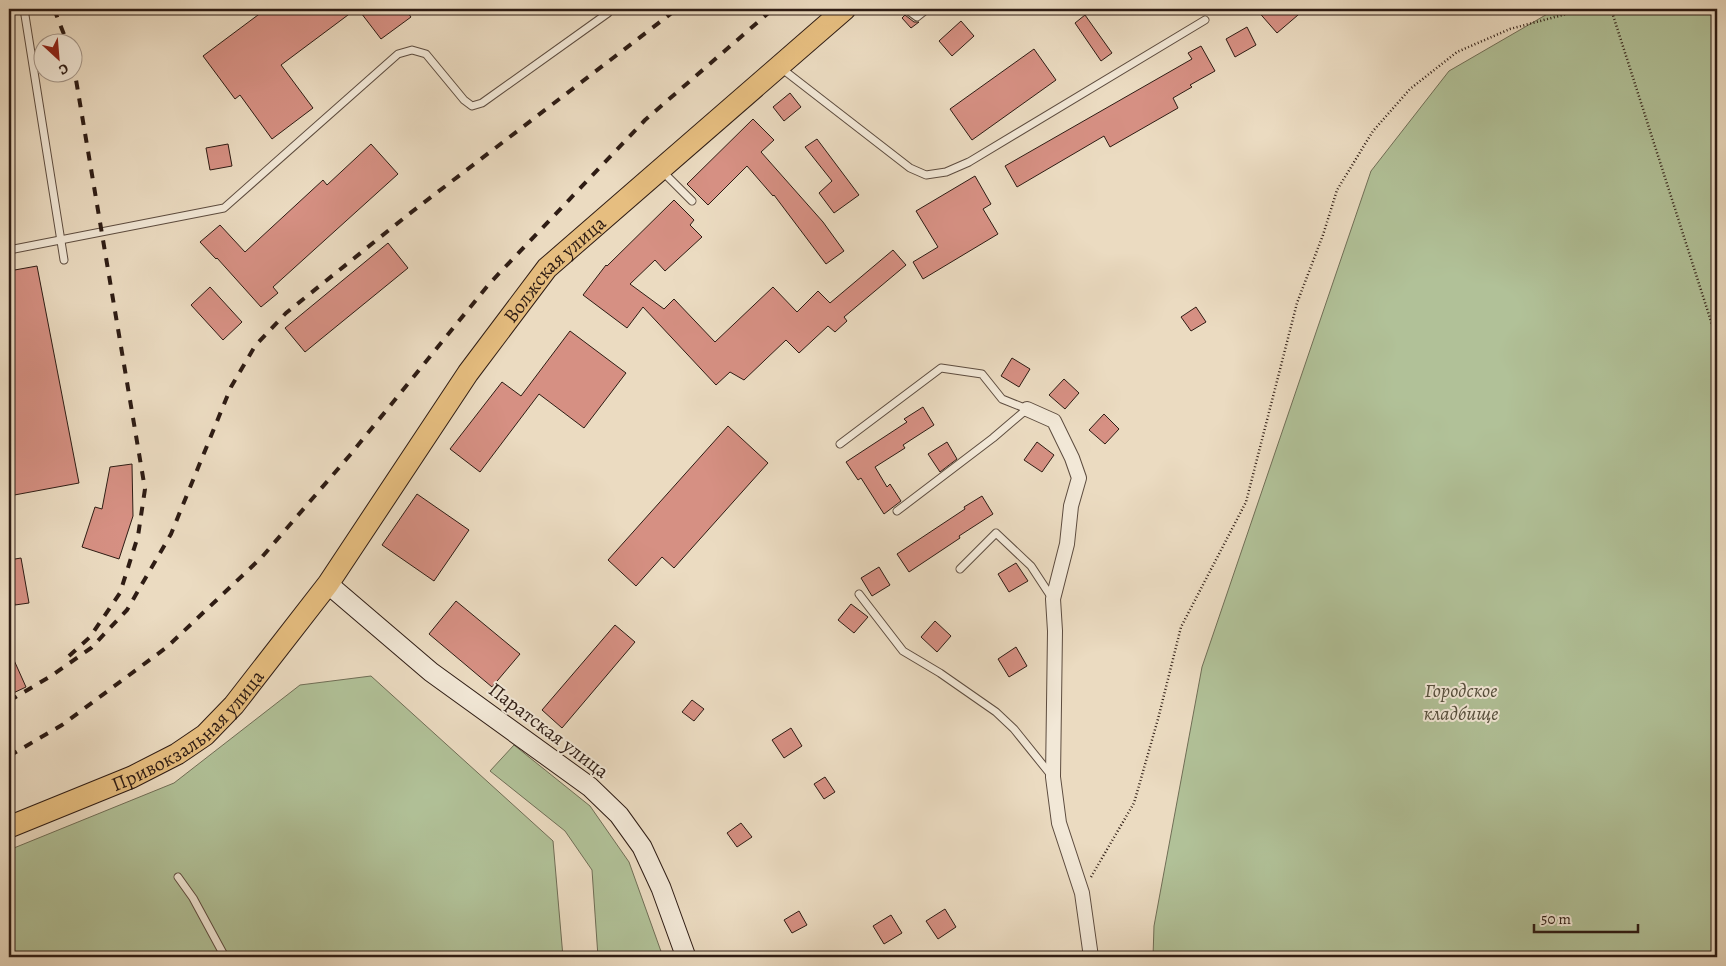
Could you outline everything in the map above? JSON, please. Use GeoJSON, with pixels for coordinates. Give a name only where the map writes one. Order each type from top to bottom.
{"type":"FeatureCollection","features":[{"type":"Feature","properties":{"kind":"main road","name":"Волжская улица"},"geometry":{"type":"LineString","coordinates":[[328,584],[468,373],[547,268],[844,9]]}},
{"type":"Feature","properties":{"kind":"main road","name":"Привокзальная улица"},"geometry":{"type":"LineString","coordinates":[[9,827],[132,777],[176,754],[205,735],[234,705],[328,584]]}},
{"type":"Feature","properties":{"kind":"main road","name":"Паратская улица"},"geometry":{"type":"LineString","coordinates":[[328,584],[432,672],[590,787],[619,815],[642,847],[661,888],[686,957]]}},
{"type":"Feature","properties":{"kind":"street"},"geometry":{"type":"LineString","coordinates":[[1027,409],[1054,422],[1072,458],[1079,478],[1071,506],[1067,544],[1053,599],[1055,631],[1053,777],[1060,823],[1082,893],[1091,957]]}},
{"type":"Feature","properties":{"kind":"lane"},"geometry":{"type":"LineString","coordinates":[[24,9],[64,260]]}},
{"type":"Feature","properties":{"kind":"lane"},"geometry":{"type":"LineString","coordinates":[[9,250],[224,208],[398,54],[412,50],[426,54],[464,100],[472,106],[482,103],[608,13],[610,9]]}},
{"type":"Feature","properties":{"kind":"lane"},"geometry":{"type":"LineString","coordinates":[[906,9],[917,17],[927,9]]}},
{"type":"Feature","properties":{"kind":"lane"},"geometry":{"type":"LineString","coordinates":[[779,66],[910,168],[926,175],[946,172],[969,162],[1205,20]]}},
{"type":"Feature","properties":{"kind":"lane"},"geometry":{"type":"LineString","coordinates":[[660,169],[692,201]]}},
{"type":"Feature","properties":{"kind":"lane"},"geometry":{"type":"LineString","coordinates":[[840,444],[941,368],[982,374],[1002,399],[1027,409],[993,438],[897,511]]}},
{"type":"Feature","properties":{"kind":"lane"},"geometry":{"type":"LineString","coordinates":[[960,569],[996,533],[1031,566],[1053,599]]}},
{"type":"Feature","properties":{"kind":"lane"},"geometry":{"type":"LineString","coordinates":[[859,594],[903,651],[940,673],[996,712],[1014,729],[1053,777]]}},
{"type":"Feature","properties":{"kind":"lane"},"geometry":{"type":"LineString","coordinates":[[178,877],[193,898],[225,957]]}},
{"type":"Feature","properties":{"kind":"path"},"geometry":{"type":"LineString","coordinates":[[1082,893],[1134,803],[1181,628],[1246,502],[1298,303],[1337,190],[1373,131],[1410,89],[1457,52],[1510,29],[1585,9]]}},
{"type":"Feature","properties":{"kind":"path"},"geometry":{"type":"LineString","coordinates":[[1611,9],[1717,340]]}},
{"type":"Feature","properties":{"kind":"green space","name":"Городское кладбище"},"geometry":{"type":"Polygon","coordinates":[[[1556,9],[1717,9],[1717,957],[1153,957],[1154,926],[1202,667],[1371,171],[1449,71],[1556,9]]]}},
{"type":"Feature","properties":{"kind":"green space"},"geometry":{"type":"Polygon","coordinates":[[[371,676],[553,841],[563,957],[9,957],[9,850],[174,783],[300,685],[371,676]]]}},
{"type":"Feature","properties":{"kind":"green space"},"geometry":{"type":"Polygon","coordinates":[[[514,745],[590,806],[629,862],[663,957],[598,957],[592,870],[565,831],[490,771],[514,745]]]}},
{"type":"Feature","properties":{"kind":"building"},"geometry":{"type":"Polygon","coordinates":[[[266,9],[356,9],[281,65],[313,108],[272,139],[240,95],[235,99],[203,56],[266,9]]]}},
{"type":"Feature","properties":{"kind":"building"},"geometry":{"type":"Polygon","coordinates":[[[358,9],[405,9],[411,17],[381,39],[358,9]]]}},
{"type":"Feature","properties":{"kind":"building"},"geometry":{"type":"Polygon","coordinates":[[[1256,9],[1305,9],[1277,33],[1256,9]]]}},
{"type":"Feature","properties":{"kind":"building"},"geometry":{"type":"Polygon","coordinates":[[[905,15],[914,22],[919,22],[911,28],[902,18],[905,15]]]}},
{"type":"Feature","properties":{"kind":"building"},"geometry":{"type":"Polygon","coordinates":[[[1085,15],[1112,53],[1101,61],[1075,23],[1085,15]]]}},
{"type":"Feature","properties":{"kind":"building"},"geometry":{"type":"Polygon","coordinates":[[[961,21],[974,36],[952,56],[939,41],[961,21]]]}},
{"type":"Feature","properties":{"kind":"building"},"geometry":{"type":"Polygon","coordinates":[[[1247,27],[1256,45],[1235,57],[1226,39],[1247,27]]]}},
{"type":"Feature","properties":{"kind":"building"},"geometry":{"type":"Polygon","coordinates":[[[1201,46],[1215,71],[1190,85],[1192,87],[1173,98],[1178,108],[1110,147],[1104,136],[1017,187],[1005,166],[1192,59],[1188,53],[1201,46]]]}},
{"type":"Feature","properties":{"kind":"building"},"geometry":{"type":"Polygon","coordinates":[[[1034,49],[1056,80],[972,140],[950,109],[1034,49]]]}},
{"type":"Feature","properties":{"kind":"building"},"geometry":{"type":"Polygon","coordinates":[[[790,93],[801,107],[784,121],[773,107],[790,93]]]}},
{"type":"Feature","properties":{"kind":"building"},"geometry":{"type":"Polygon","coordinates":[[[753,119],[774,140],[761,152],[823,222],[844,251],[826,264],[774,195],[747,166],[708,205],[687,184],[753,119]]]}},
{"type":"Feature","properties":{"kind":"building"},"geometry":{"type":"Polygon","coordinates":[[[817,139],[859,195],[834,213],[819,193],[832,181],[805,147],[817,139]]]}},
{"type":"Feature","properties":{"kind":"building"},"geometry":{"type":"Polygon","coordinates":[[[228,144],[232,166],[210,170],[206,148],[228,144]]]}},
{"type":"Feature","properties":{"kind":"building"},"geometry":{"type":"Polygon","coordinates":[[[371,144],[398,174],[273,287],[278,293],[261,307],[200,242],[220,225],[245,252],[323,180],[327,185],[371,144]]]}},
{"type":"Feature","properties":{"kind":"building"},"geometry":{"type":"Polygon","coordinates":[[[975,176],[991,204],[983,209],[998,234],[923,279],[913,262],[938,247],[916,211],[975,176]]]}},
{"type":"Feature","properties":{"kind":"building"},"geometry":{"type":"Polygon","coordinates":[[[674,200],[694,220],[690,225],[702,237],[665,271],[655,260],[630,284],[664,309],[674,299],[715,342],[773,287],[797,312],[818,291],[830,303],[893,250],[906,265],[844,317],[847,321],[835,332],[828,326],[799,353],[786,340],[744,380],[730,372],[716,385],[643,307],[627,328],[583,295],[606,265],[674,200]]]}},
{"type":"Feature","properties":{"kind":"building"},"geometry":{"type":"Polygon","coordinates":[[[388,243],[408,268],[305,352],[285,328],[388,243]]]}},
{"type":"Feature","properties":{"kind":"building"},"geometry":{"type":"Polygon","coordinates":[[[37,266],[79,483],[9,496],[9,271],[37,266]]]}},
{"type":"Feature","properties":{"kind":"building"},"geometry":{"type":"Polygon","coordinates":[[[210,287],[242,322],[223,340],[191,305],[210,287]]]}},
{"type":"Feature","properties":{"kind":"building"},"geometry":{"type":"Polygon","coordinates":[[[1196,307],[1206,322],[1191,331],[1181,317],[1196,307]]]}},
{"type":"Feature","properties":{"kind":"building"},"geometry":{"type":"Polygon","coordinates":[[[570,331],[626,373],[584,428],[539,394],[480,472],[450,449],[502,382],[521,396],[570,331]]]}},
{"type":"Feature","properties":{"kind":"building"},"geometry":{"type":"Polygon","coordinates":[[[1012,358],[1030,369],[1019,387],[1001,376],[1012,358]]]}},
{"type":"Feature","properties":{"kind":"building"},"geometry":{"type":"Polygon","coordinates":[[[1064,379],[1079,393],[1065,409],[1049,395],[1064,379]]]}},
{"type":"Feature","properties":{"kind":"building"},"geometry":{"type":"Polygon","coordinates":[[[923,407],[934,425],[903,445],[905,448],[875,467],[887,487],[890,484],[901,501],[884,514],[861,478],[858,480],[846,462],[907,422],[904,419],[923,407]]]}},
{"type":"Feature","properties":{"kind":"building"},"geometry":{"type":"Polygon","coordinates":[[[1104,414],[1119,429],[1105,444],[1089,430],[1104,414]]]}},
{"type":"Feature","properties":{"kind":"building"},"geometry":{"type":"Polygon","coordinates":[[[728,426],[768,463],[674,568],[662,557],[636,586],[608,560],[728,426]]]}},
{"type":"Feature","properties":{"kind":"building"},"geometry":{"type":"Polygon","coordinates":[[[947,442],[957,459],[940,472],[928,454],[947,442]]]}},
{"type":"Feature","properties":{"kind":"building"},"geometry":{"type":"Polygon","coordinates":[[[1037,442],[1054,455],[1042,472],[1024,460],[1037,442]]]}},
{"type":"Feature","properties":{"kind":"building"},"geometry":{"type":"Polygon","coordinates":[[[132,464],[133,516],[119,559],[82,547],[95,507],[102,509],[110,467],[132,464]]]}},
{"type":"Feature","properties":{"kind":"building"},"geometry":{"type":"Polygon","coordinates":[[[417,494],[469,530],[434,581],[382,545],[417,494]]]}},
{"type":"Feature","properties":{"kind":"building"},"geometry":{"type":"Polygon","coordinates":[[[982,496],[993,514],[909,572],[897,554],[982,496]]]}},
{"type":"Feature","properties":{"kind":"building"},"geometry":{"type":"Polygon","coordinates":[[[21,558],[29,603],[15,605],[9,573],[9,560],[21,558]]]}},
{"type":"Feature","properties":{"kind":"building"},"geometry":{"type":"Polygon","coordinates":[[[1016,563],[1028,581],[1009,592],[998,574],[1016,563]]]}},
{"type":"Feature","properties":{"kind":"building"},"geometry":{"type":"Polygon","coordinates":[[[879,567],[890,585],[872,596],[861,578],[879,567]]]}},
{"type":"Feature","properties":{"kind":"building"},"geometry":{"type":"Polygon","coordinates":[[[456,601],[520,654],[492,687],[429,634],[456,601]]]}},
{"type":"Feature","properties":{"kind":"building"},"geometry":{"type":"Polygon","coordinates":[[[851,604],[868,617],[854,633],[838,620],[851,604]]]}},
{"type":"Feature","properties":{"kind":"building"},"geometry":{"type":"Polygon","coordinates":[[[935,621],[951,636],[937,652],[921,637],[935,621]]]}},
{"type":"Feature","properties":{"kind":"building"},"geometry":{"type":"Polygon","coordinates":[[[615,625],[635,642],[562,728],[542,710],[615,625]]]}},
{"type":"Feature","properties":{"kind":"building"},"geometry":{"type":"Polygon","coordinates":[[[1016,647],[1027,666],[1009,677],[998,659],[1016,647]]]}},
{"type":"Feature","properties":{"kind":"building"},"geometry":{"type":"Polygon","coordinates":[[[9,649],[26,687],[9,695],[9,649]]]}},
{"type":"Feature","properties":{"kind":"building"},"geometry":{"type":"Polygon","coordinates":[[[692,700],[704,709],[694,721],[682,712],[692,700]]]}},
{"type":"Feature","properties":{"kind":"building"},"geometry":{"type":"Polygon","coordinates":[[[791,728],[802,746],[784,758],[772,740],[791,728]]]}},
{"type":"Feature","properties":{"kind":"building"},"geometry":{"type":"Polygon","coordinates":[[[825,777],[835,792],[824,799],[814,784],[825,777]]]}},
{"type":"Feature","properties":{"kind":"building"},"geometry":{"type":"Polygon","coordinates":[[[741,823],[752,837],[737,847],[727,833],[741,823]]]}},
{"type":"Feature","properties":{"kind":"building"},"geometry":{"type":"Polygon","coordinates":[[[945,909],[956,927],[938,939],[926,921],[945,909]]]}},
{"type":"Feature","properties":{"kind":"building"},"geometry":{"type":"Polygon","coordinates":[[[799,911],[807,925],[792,933],[784,920],[799,911]]]}},
{"type":"Feature","properties":{"kind":"building"},"geometry":{"type":"Polygon","coordinates":[[[891,915],[902,933],[884,944],[873,926],[891,915]]]}},
{"type":"Feature","properties":{"kind":"railway"},"geometry":{"type":"LineString","coordinates":[[54,9],[63,32]]}},
{"type":"Feature","properties":{"kind":"railway"},"geometry":{"type":"LineString","coordinates":[[9,701],[51,676],[91,648],[127,610],[171,534],[231,387],[255,346],[286,313],[409,214],[677,9]]}},
{"type":"Feature","properties":{"kind":"railway"},"geometry":{"type":"LineString","coordinates":[[9,756],[62,725],[167,647],[262,557],[350,455],[489,284],[645,120],[773,9]]}},
{"type":"Feature","properties":{"kind":"railway"},"geometry":{"type":"LineString","coordinates":[[69,656],[90,637],[120,593],[138,536],[145,489],[76,82]]}}]}
